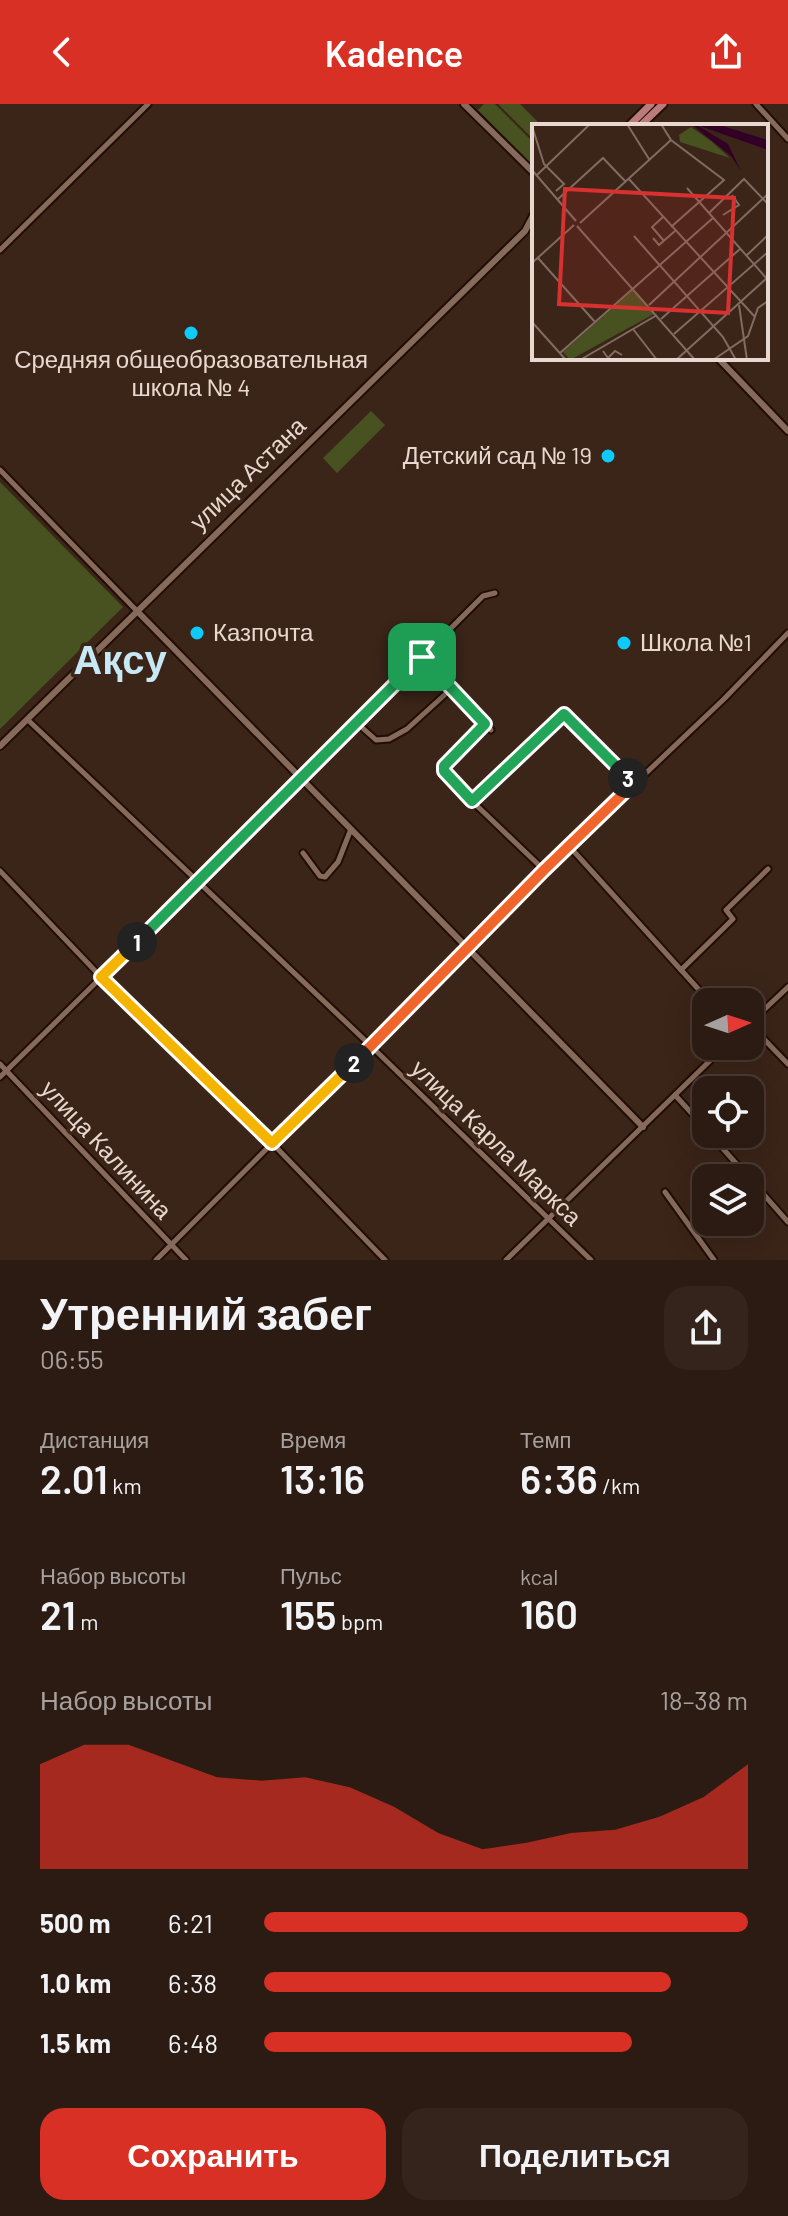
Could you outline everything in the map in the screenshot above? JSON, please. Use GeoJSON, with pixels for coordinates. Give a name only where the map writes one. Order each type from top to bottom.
{"type":"FeatureCollection","features":[{"type":"Feature","properties":{"kind":"main road"},"geometry":{"type":"LineString","coordinates":[[631,124],[651,104]]}},
{"type":"Feature","properties":{"kind":"main road"},"geometry":{"type":"LineString","coordinates":[[642,124],[663,104]]}},
{"type":"Feature","properties":{"kind":"street"},"geometry":{"type":"LineString","coordinates":[[0,250],[148,104]]}},
{"type":"Feature","properties":{"kind":"street"},"geometry":{"type":"LineString","coordinates":[[464,104],[532,171]]}},
{"type":"Feature","properties":{"kind":"street"},"geometry":{"type":"LineString","coordinates":[[756,104],[788,139]]}},
{"type":"Feature","properties":{"kind":"street"},"geometry":{"type":"LineString","coordinates":[[525,231],[532,218]]}},
{"type":"Feature","properties":{"kind":"street"},"geometry":{"type":"LineString","coordinates":[[525,231],[532,227]]}},
{"type":"Feature","properties":{"kind":"street","name":"улица Астана"},"geometry":{"type":"LineString","coordinates":[[0,746],[525,231]]}},
{"type":"Feature","properties":{"kind":"street"},"geometry":{"type":"LineString","coordinates":[[720,360],[788,431]]}},
{"type":"Feature","properties":{"kind":"street"},"geometry":{"type":"LineString","coordinates":[[0,470],[643,1127]]}},
{"type":"Feature","properties":{"kind":"street"},"geometry":{"type":"LineString","coordinates":[[0,1077],[483,596],[495,593]]}},
{"type":"Feature","properties":{"kind":"street"},"geometry":{"type":"LineString","coordinates":[[156,1260],[544,870],[724,699],[788,633]]}},
{"type":"Feature","properties":{"kind":"street"},"geometry":{"type":"LineString","coordinates":[[422,657],[491,730]]}},
{"type":"Feature","properties":{"kind":"street"},"geometry":{"type":"LineString","coordinates":[[357,723],[376,740],[396,737],[451,689]]}},
{"type":"Feature","properties":{"kind":"street"},"geometry":{"type":"LineString","coordinates":[[472,801],[564,714],[634,783]]}},
{"type":"Feature","properties":{"kind":"street","name":"улица Карла Маркса"},"geometry":{"type":"LineString","coordinates":[[28,720],[591,1260]]}},
{"type":"Feature","properties":{"kind":"street"},"geometry":{"type":"LineString","coordinates":[[485,724],[444,766],[444,771],[544,870]]}},
{"type":"Feature","properties":{"kind":"street"},"geometry":{"type":"LineString","coordinates":[[303,853],[320,876],[325,877],[338,862],[351,829]]}},
{"type":"Feature","properties":{"kind":"street"},"geometry":{"type":"LineString","coordinates":[[569,846],[697,988]]}},
{"type":"Feature","properties":{"kind":"street"},"geometry":{"type":"LineString","coordinates":[[681,970],[733,919],[726,910],[768,869]]}},
{"type":"Feature","properties":{"kind":"street"},"geometry":{"type":"LineString","coordinates":[[0,871],[101,977],[272,1143],[385,1260]]}},
{"type":"Feature","properties":{"kind":"street"},"geometry":{"type":"LineString","coordinates":[[764,1010],[788,987]]}},
{"type":"Feature","properties":{"kind":"street"},"geometry":{"type":"LineString","coordinates":[[764,1039],[788,1064]]}},
{"type":"Feature","properties":{"kind":"street"},"geometry":{"type":"LineString","coordinates":[[506,1260],[711,1060]]}},
{"type":"Feature","properties":{"kind":"street","name":"улица Калинина"},"geometry":{"type":"LineString","coordinates":[[0,1064],[186,1260]]}},
{"type":"Feature","properties":{"kind":"street"},"geometry":{"type":"LineString","coordinates":[[675,1095],[692,1114]]}},
{"type":"Feature","properties":{"kind":"street"},"geometry":{"type":"LineString","coordinates":[[723,1148],[737,1164]]}},
{"type":"Feature","properties":{"kind":"street"},"geometry":{"type":"LineString","coordinates":[[665,1192],[714,1260]]}},
{"type":"Feature","properties":{"kind":"street"},"geometry":{"type":"LineString","coordinates":[[764,1194],[788,1222]]}},
{"type":"Feature","properties":{"kind":"green space"},"geometry":{"type":"Polygon","coordinates":[[[484,104],[495,104],[532,141],[532,165],[478,110],[484,104]]]}},
{"type":"Feature","properties":{"kind":"green space"},"geometry":{"type":"Polygon","coordinates":[[[498,104],[520,104],[540,124],[532,124],[532,138],[498,104]]]}},
{"type":"Feature","properties":{"kind":"green space"},"geometry":{"type":"Polygon","coordinates":[[[371,411],[385,425],[337,473],[323,458],[371,411]]]}},
{"type":"Feature","properties":{"kind":"green space"},"geometry":{"type":"Polygon","coordinates":[[[0,482],[123,607],[0,729],[0,482]]]}},
{"type":"Feature","properties":{"kind":"place","name":"Средняя общеобразовательная школа № 4"},"geometry":{"type":"Point","coordinates":[191,333]}},
{"type":"Feature","properties":{"kind":"place","name":"Детский сад № 19"},"geometry":{"type":"Point","coordinates":[608,456]}},
{"type":"Feature","properties":{"kind":"place","name":"Казпочта"},"geometry":{"type":"Point","coordinates":[197,633]}},
{"type":"Feature","properties":{"kind":"place","name":"Школа №1"},"geometry":{"type":"Point","coordinates":[624,643]}},
{"type":"Feature","properties":{"kind":"district","name":"Ақсу"},"geometry":{"type":"Point","coordinates":[120,660]}},
{"type":"Feature","properties":{"kind":"route"},"geometry":{"type":"LineString","coordinates":[[422,657],[485,724],[444,766],[444,771],[472,801],[564,714],[634,783],[272,1143],[101,977],[422,657]]}}]}
